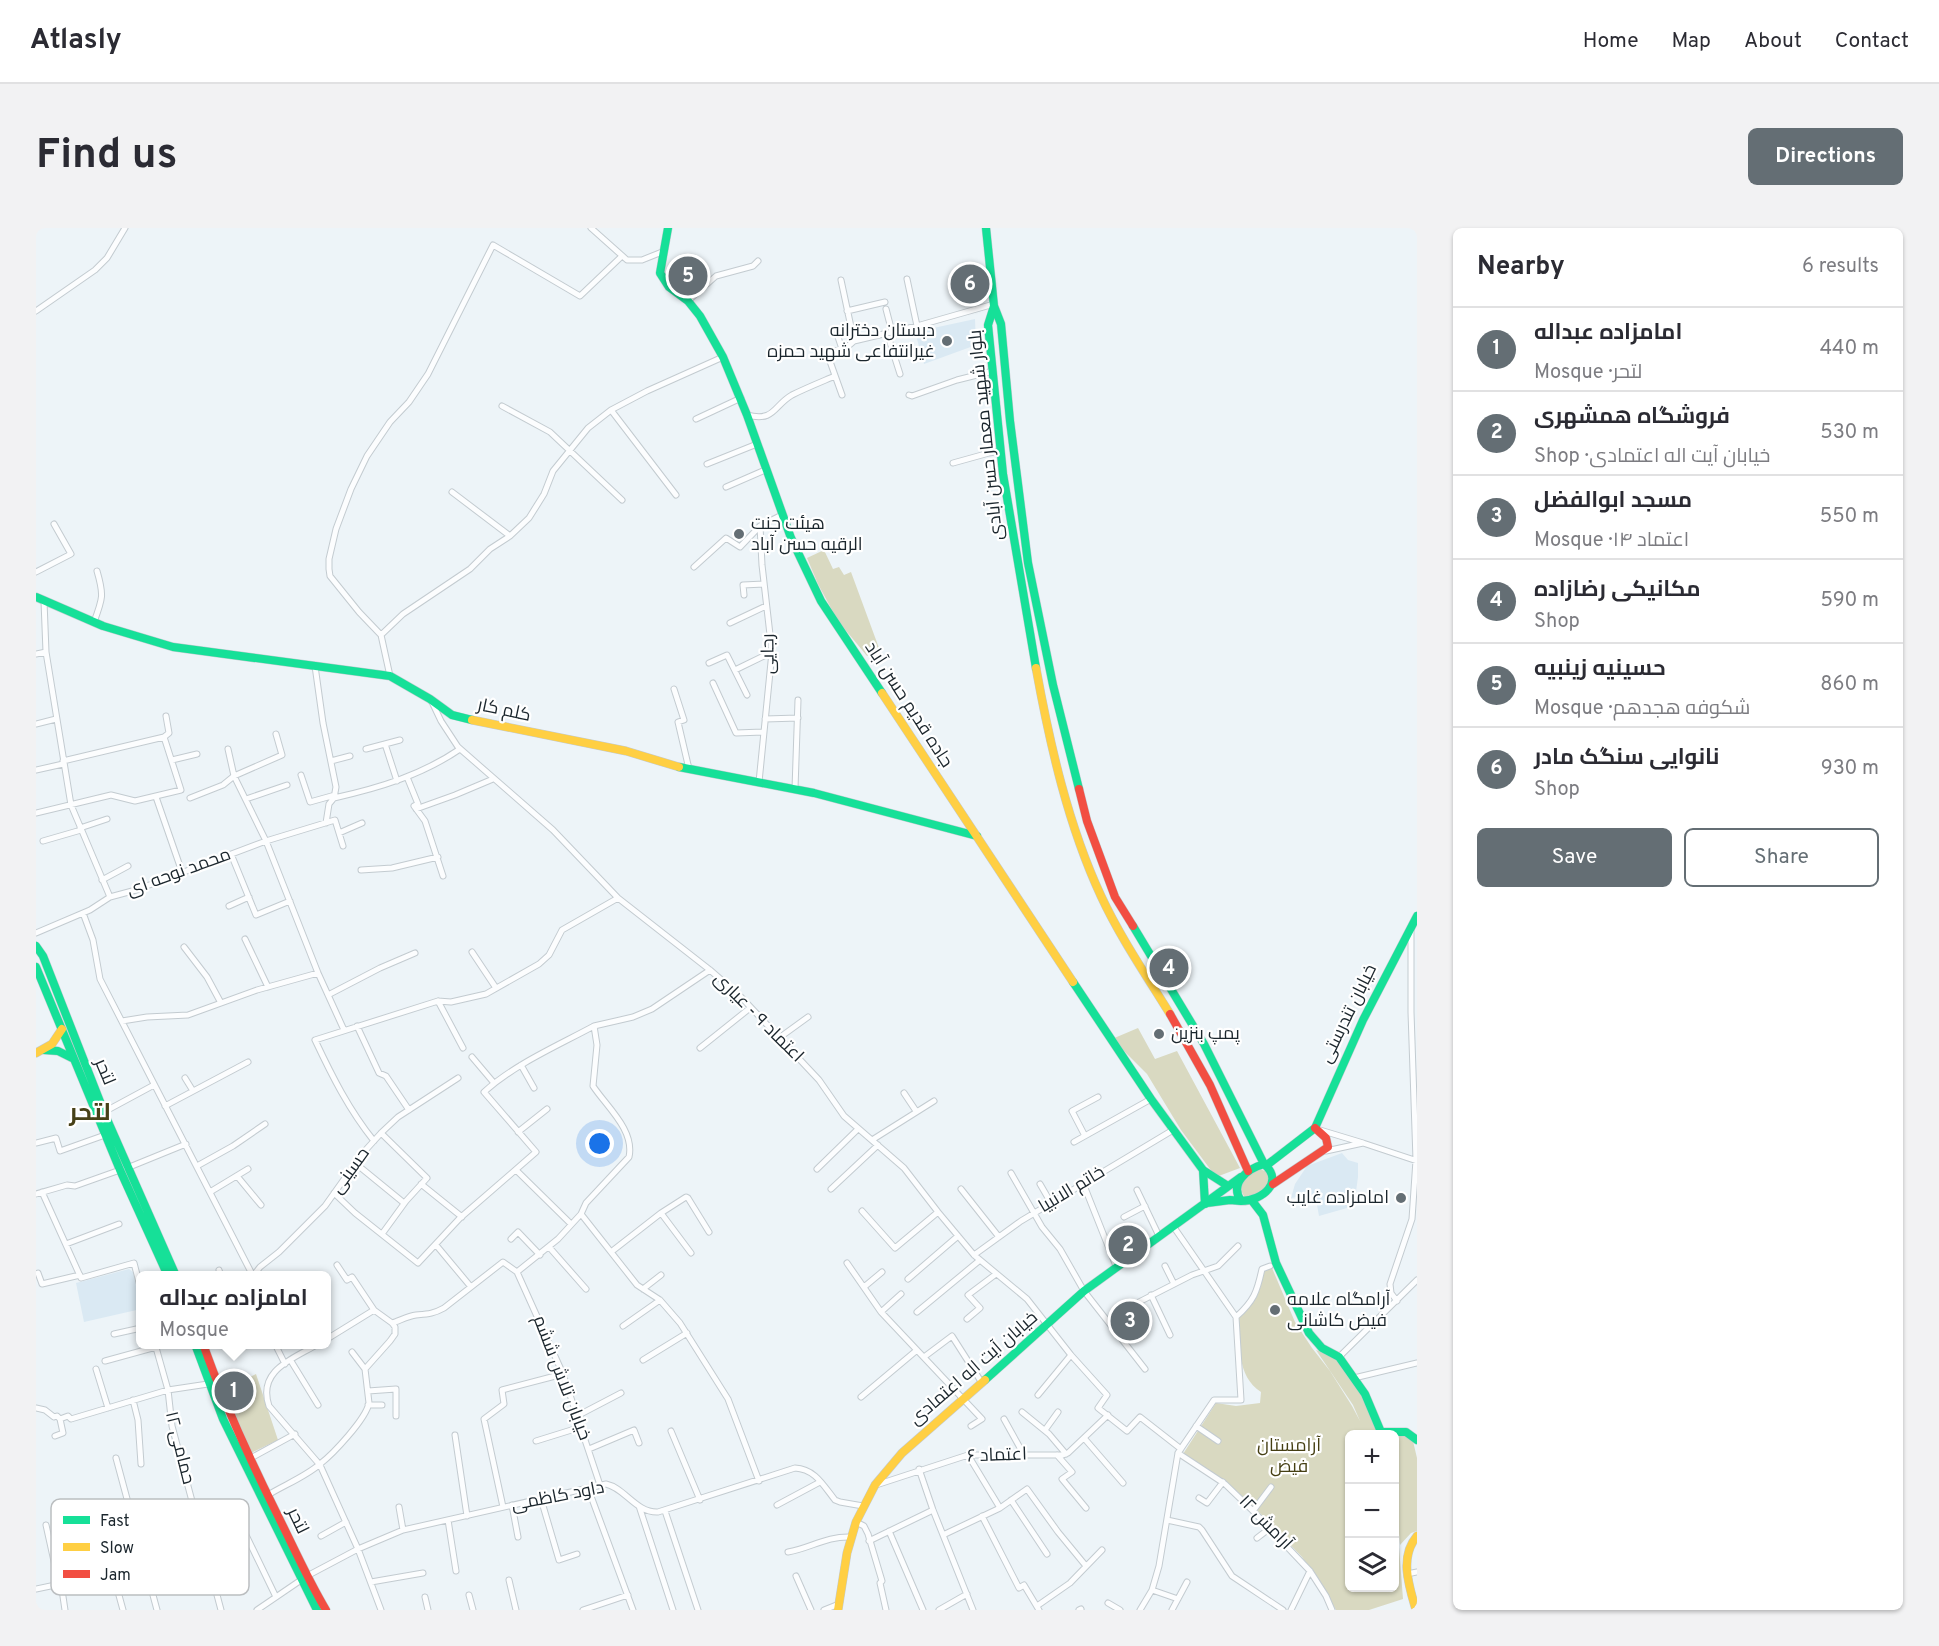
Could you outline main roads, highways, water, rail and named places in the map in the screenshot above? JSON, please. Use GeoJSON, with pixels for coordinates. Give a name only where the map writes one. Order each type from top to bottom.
{"type":"FeatureCollection","features":[{"type":"Feature","properties":{"kind":"place","name":"حسینیه زینبیه"},"geometry":{"type":"Point","coordinates":[688,276]}},
{"type":"Feature","properties":{"kind":"place","name":"نانوایی سنگک مادر"},"geometry":{"type":"Point","coordinates":[970,284]}},
{"type":"Feature","properties":{"kind":"place","name":"دبستان دخترانه غیرانتفاعی شهید حمزه"},"geometry":{"type":"Point","coordinates":[947,341]}},
{"type":"Feature","properties":{"kind":"place","name":"هیئت جنت الرقیه حسن آباد"},"geometry":{"type":"Point","coordinates":[739,534]}},
{"type":"Feature","properties":{"kind":"place","name":"مکانیکی رضازاده"},"geometry":{"type":"Point","coordinates":[1169,968]}},
{"type":"Feature","properties":{"kind":"place","name":"پمپ بنزین"},"geometry":{"type":"Point","coordinates":[1159,1034]}},
{"type":"Feature","properties":{"kind":"place","name":"امامزاده غایب"},"geometry":{"type":"Point","coordinates":[1401,1198]}},
{"type":"Feature","properties":{"kind":"place","name":"فروشگاه همشهری"},"geometry":{"type":"Point","coordinates":[1128,1245]}},
{"type":"Feature","properties":{"kind":"place","name":"آرامگاه علامه فیض کاشانی"},"geometry":{"type":"Point","coordinates":[1275,1310]}},
{"type":"Feature","properties":{"kind":"place","name":"مسجد ابوالفضل"},"geometry":{"type":"Point","coordinates":[1130,1321]}},
{"type":"Feature","properties":{"kind":"place","name":"امامزاده عبداله"},"geometry":{"type":"Point","coordinates":[234,1391]}},
{"type":"Feature","properties":{"kind":"district","name":"لتحر"},"geometry":{"type":"Point","coordinates":[90,1114]}},
{"type":"Feature","properties":{"kind":"park label","name":"آرامستان فیض"},"geometry":{"type":"Point","coordinates":[1289,1456]}}]}
